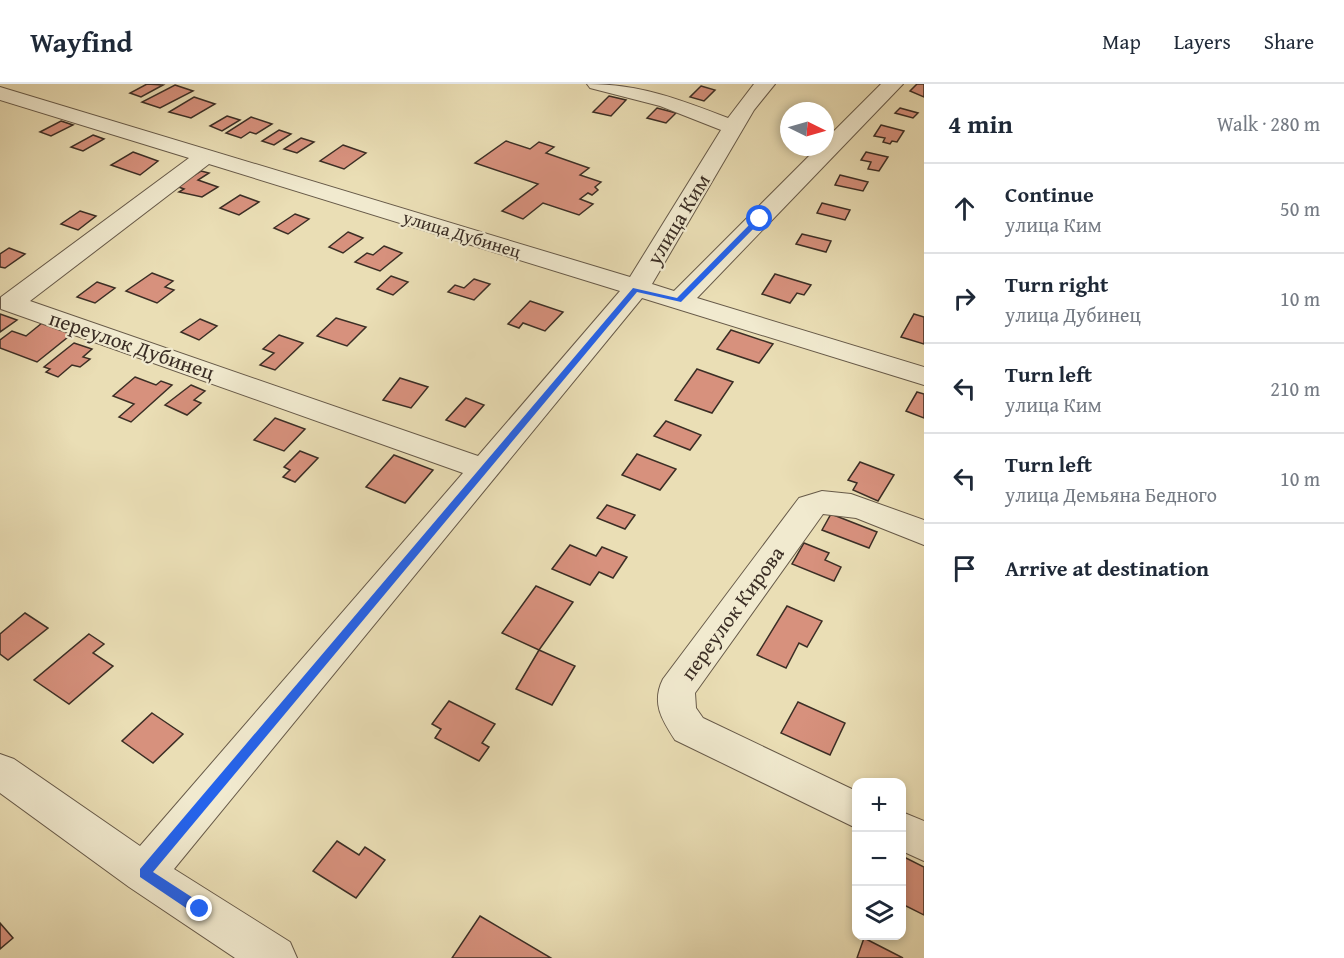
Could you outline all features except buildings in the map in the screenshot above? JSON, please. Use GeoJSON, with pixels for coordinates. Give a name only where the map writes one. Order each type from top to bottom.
{"type":"FeatureCollection","features":[{"type":"Feature","properties":{"kind":"street"},"geometry":{"type":"LineString","coordinates":[[597,84],[667,102],[733,127]]}},
{"type":"Feature","properties":{"kind":"street","name":"улица Ким"},"geometry":{"type":"LineString","coordinates":[[144,873],[637,288],[733,127],[765,84]]}},
{"type":"Feature","properties":{"kind":"street"},"geometry":{"type":"LineString","coordinates":[[679,301],[893,84]]}},
{"type":"Feature","properties":{"kind":"street","name":"улица Дубинец"},"geometry":{"type":"LineString","coordinates":[[0,93],[924,376]]}},
{"type":"Feature","properties":{"kind":"street","name":"переулок Дубинец"},"geometry":{"type":"LineString","coordinates":[[206,156],[10,303],[484,469]]}},
{"type":"Feature","properties":{"kind":"street","name":"переулок Кирова"},"geometry":{"type":"LineString","coordinates":[[852,808],[689,729],[677,712],[676,690],[811,506],[821,501],[847,505],[924,532]]}},
{"type":"Feature","properties":{"kind":"street"},"geometry":{"type":"LineString","coordinates":[[0,771],[144,873],[274,958]]}},
{"type":"Feature","properties":{"kind":"street"},"geometry":{"type":"LineString","coordinates":[[904,832],[924,842]]}},
{"type":"Feature","properties":{"kind":"route"},"geometry":{"type":"LineString","coordinates":[[200,909],[144,873],[636,289],[679,301],[760,219]]}}]}
